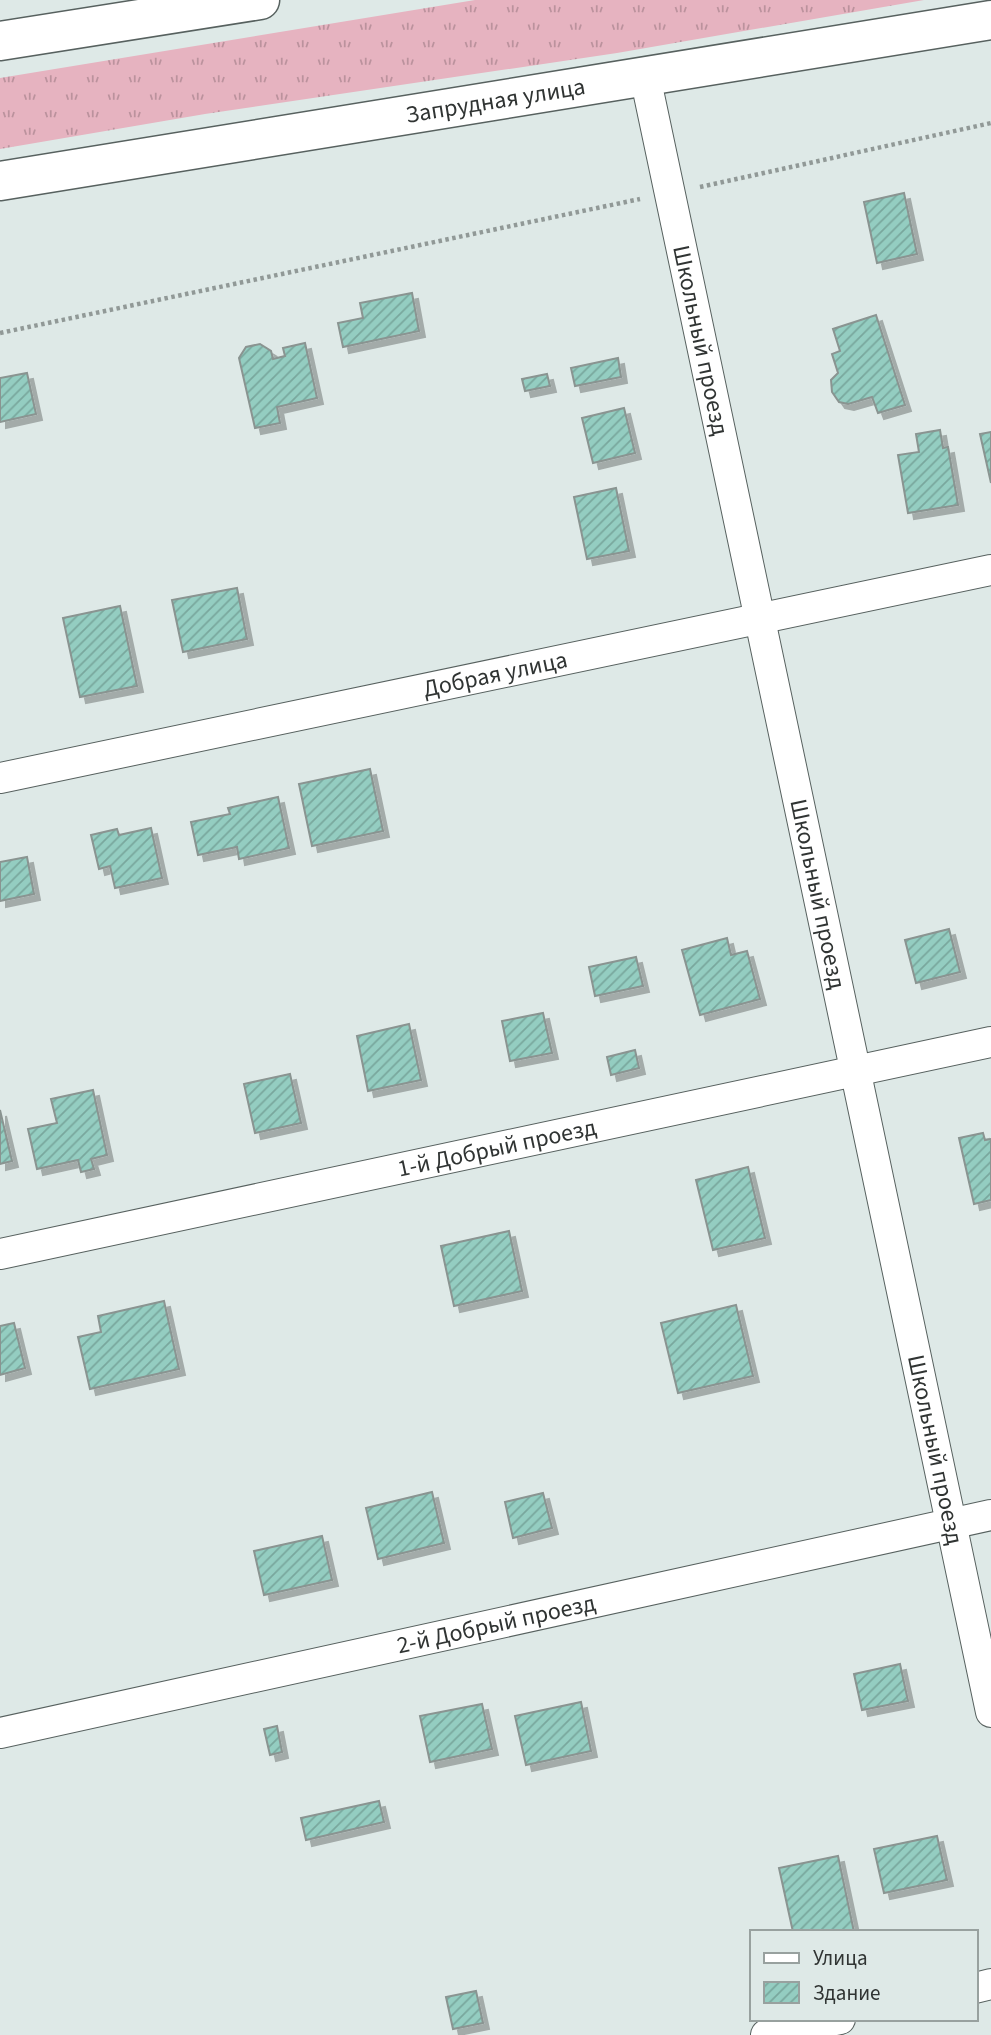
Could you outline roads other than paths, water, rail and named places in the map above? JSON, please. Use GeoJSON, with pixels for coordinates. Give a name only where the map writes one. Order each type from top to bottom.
{"type":"FeatureCollection","features":[{"type":"Feature","properties":{"kind":"main road"},"geometry":{"type":"LineString","coordinates":[[0,41],[137,10],[260,0]]}},
{"type":"Feature","properties":{"kind":"main road","name":"Запрудная улица"},"geometry":{"type":"LineString","coordinates":[[0,181],[991,20]]}},
{"type":"Feature","properties":{"kind":"street","name":"Школьный проезд"},"geometry":{"type":"LineString","coordinates":[[645,76],[991,1712]]}},
{"type":"Feature","properties":{"kind":"street","name":"Добрая улица"},"geometry":{"type":"LineString","coordinates":[[0,778],[991,570]]}},
{"type":"Feature","properties":{"kind":"street","name":"1-й Добрый проезд"},"geometry":{"type":"LineString","coordinates":[[0,1255],[991,1042]]}},
{"type":"Feature","properties":{"kind":"street","name":"2-й Добрый проезд"},"geometry":{"type":"LineString","coordinates":[[0,1733],[991,1515]]}},
{"type":"Feature","properties":{"kind":"street"},"geometry":{"type":"LineString","coordinates":[[765,2035],[831,2021]]}}]}
